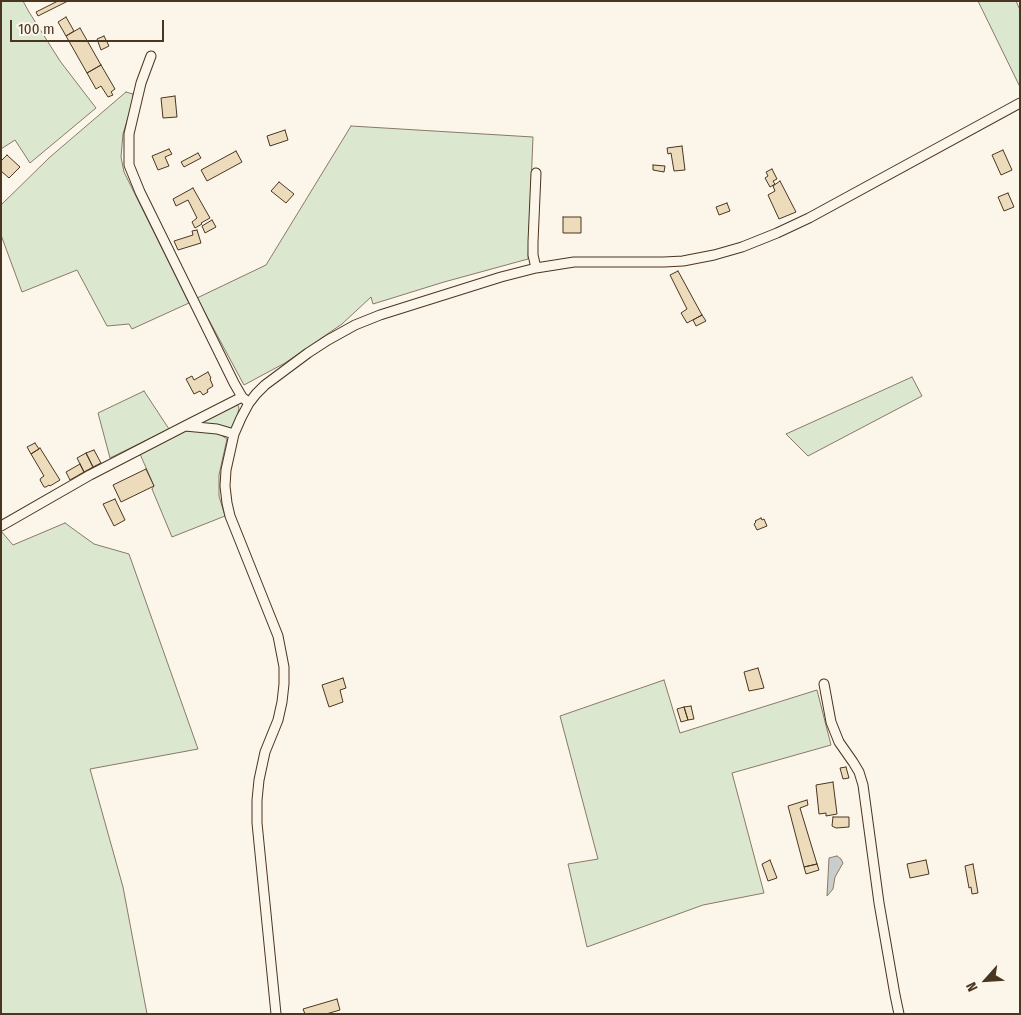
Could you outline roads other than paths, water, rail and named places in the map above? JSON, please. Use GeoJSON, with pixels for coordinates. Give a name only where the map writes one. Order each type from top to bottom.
{"type":"FeatureCollection","features":[{"type":"Feature","properties":{"kind":"street"},"geometry":{"type":"LineString","coordinates":[[151,56],[141,83],[129,134],[129,165],[140,192],[234,383],[246,400]]}},
{"type":"Feature","properties":{"kind":"street"},"geometry":{"type":"LineString","coordinates":[[1,526],[90,475],[185,426],[246,400],[328,340],[355,325],[418,302],[536,268],[574,262],[683,261],[742,247],[809,218],[1020,103]]}},
{"type":"Feature","properties":{"kind":"street"},"geometry":{"type":"LineString","coordinates":[[536,173],[533,255],[536,268]]}},
{"type":"Feature","properties":{"kind":"street"},"geometry":{"type":"LineString","coordinates":[[246,400],[234,434],[226,470],[225,486],[227,503],[237,535],[278,636],[284,667],[282,702],[278,720],[265,752],[257,800],[257,823],[276,1014]]}},
{"type":"Feature","properties":{"kind":"street"},"geometry":{"type":"LineString","coordinates":[[185,426],[216,428],[234,434]]}},
{"type":"Feature","properties":{"kind":"street"},"geometry":{"type":"LineString","coordinates":[[824,684],[831,722],[836,736],[860,772],[863,785],[879,902],[899,1014]]}}]}
